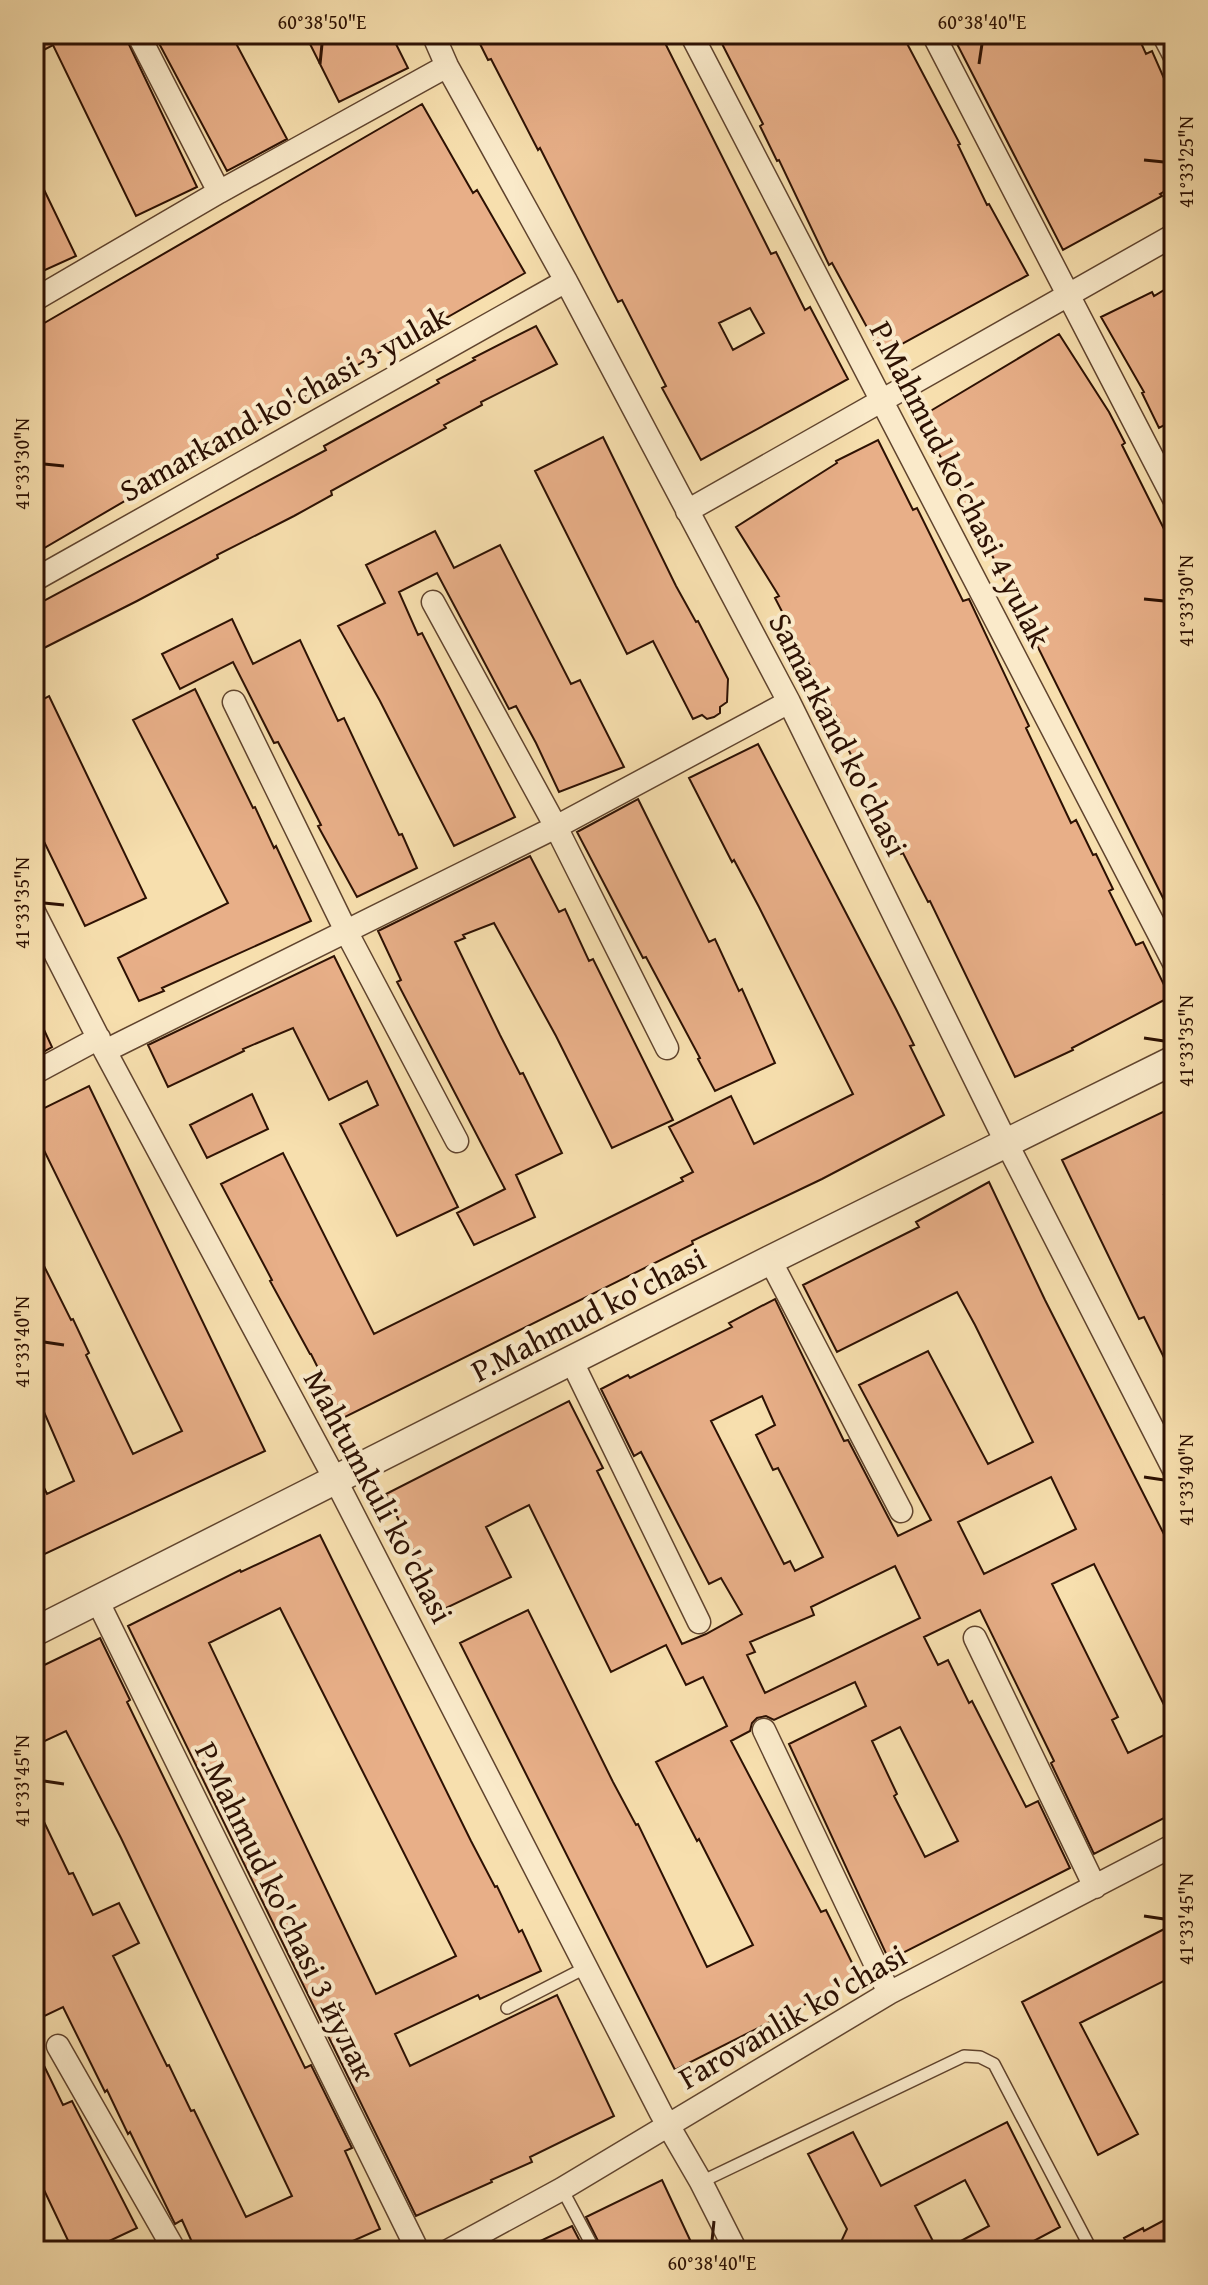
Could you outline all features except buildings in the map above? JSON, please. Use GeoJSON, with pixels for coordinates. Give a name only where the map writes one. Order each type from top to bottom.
{"type":"FeatureCollection","features":[{"type":"Feature","properties":{"kind":"street"},"geometry":{"type":"LineString","coordinates":[[138,34],[219,192]]}},
{"type":"Feature","properties":{"kind":"street","name":"Samarkand ko'chasi"},"geometry":{"type":"LineString","coordinates":[[433,34],[447,66],[566,281],[789,702],[1006,1142],[1174,1470]]}},
{"type":"Feature","properties":{"kind":"street","name":"P.Mahmud ko'chasi 4 yulak"},"geometry":{"type":"LineString","coordinates":[[691,34],[1174,963]]}},
{"type":"Feature","properties":{"kind":"street"},"geometry":{"type":"LineString","coordinates":[[933,34],[1174,499]]}},
{"type":"Feature","properties":{"kind":"street"},"geometry":{"type":"LineString","coordinates":[[1163,34],[1174,55]]}},
{"type":"Feature","properties":{"kind":"street"},"geometry":{"type":"LineString","coordinates":[[34,300],[219,192],[447,66]]}},
{"type":"Feature","properties":{"kind":"street"},"geometry":{"type":"LineString","coordinates":[[687,511],[1174,235]]}},
{"type":"Feature","properties":{"kind":"street","name":"Samarkand ko'chasi 3 yulak"},"geometry":{"type":"LineString","coordinates":[[34,580],[566,281]]}},
{"type":"Feature","properties":{"kind":"street"},"geometry":{"type":"LineString","coordinates":[[433,602],[556,827],[667,1048]]}},
{"type":"Feature","properties":{"kind":"street"},"geometry":{"type":"LineString","coordinates":[[234,702],[346,931],[457,1141]]}},
{"type":"Feature","properties":{"kind":"street"},"geometry":{"type":"LineString","coordinates":[[34,1073],[346,931],[556,827],[789,702]]}},
{"type":"Feature","properties":{"kind":"street","name":"Mahtumkuli ko'chasi"},"geometry":{"type":"LineString","coordinates":[[34,912],[336,1481],[736,2251]]}},
{"type":"Feature","properties":{"kind":"street","name":"P.Mahmud ko'chasi"},"geometry":{"type":"LineString","coordinates":[[34,1632],[770,1260],[1174,1060]]}},
{"type":"Feature","properties":{"kind":"street"},"geometry":{"type":"LineString","coordinates":[[770,1260],[901,1511]]}},
{"type":"Feature","properties":{"kind":"street"},"geometry":{"type":"LineString","coordinates":[[575,1358],[575,1368],[699,1622]]}},
{"type":"Feature","properties":{"kind":"street","name":"P.Mahmud ko'chasi 3 йулак"},"geometry":{"type":"LineString","coordinates":[[97,1600],[418,2251]]}},
{"type":"Feature","properties":{"kind":"street"},"geometry":{"type":"LineString","coordinates":[[975,1638],[1095,1887]]}},
{"type":"Feature","properties":{"kind":"street"},"geometry":{"type":"LineString","coordinates":[[764,1730],[889,1993]]}},
{"type":"Feature","properties":{"kind":"street","name":"Farovanlik ko'chasi"},"geometry":{"type":"LineString","coordinates":[[448,2251],[562,2189],[665,2119],[889,1993],[1174,1845]]}},
{"type":"Feature","properties":{"kind":"street"},"geometry":{"type":"LineString","coordinates":[[58,2046],[175,2251]]}},
{"type":"Feature","properties":{"kind":"lane"},"geometry":{"type":"LineString","coordinates":[[507,2008],[587,1967]]}},
{"type":"Feature","properties":{"kind":"lane"},"geometry":{"type":"LineString","coordinates":[[701,2182],[964,2056],[980,2057],[994,2064],[1092,2251]]}},
{"type":"Feature","properties":{"kind":"lane"},"geometry":{"type":"LineString","coordinates":[[562,2189],[595,2251]]}}]}
